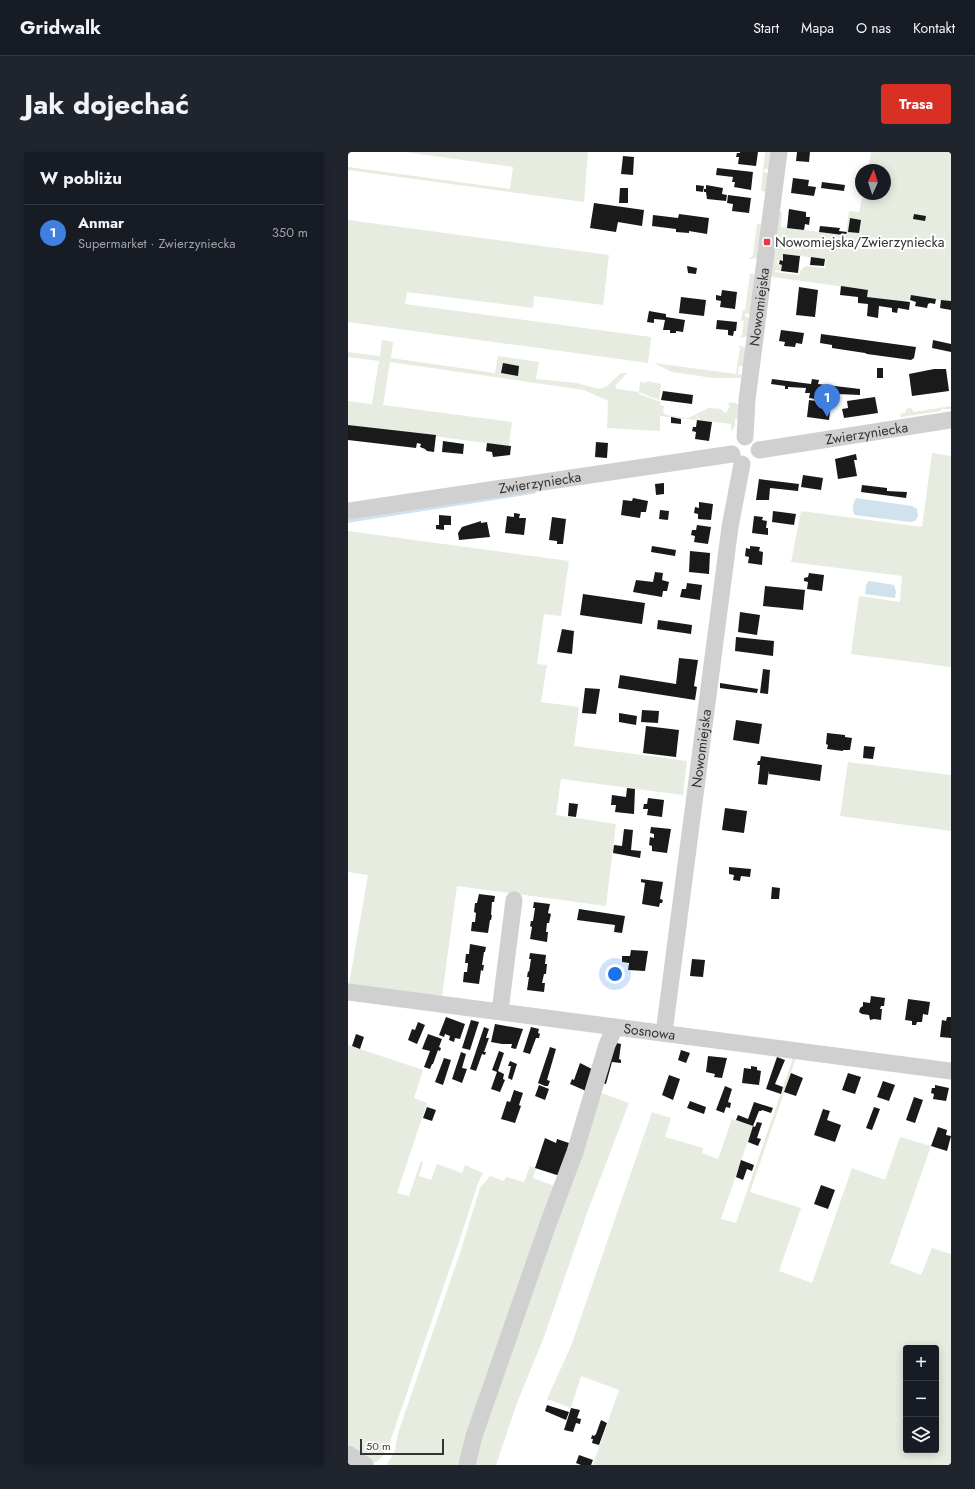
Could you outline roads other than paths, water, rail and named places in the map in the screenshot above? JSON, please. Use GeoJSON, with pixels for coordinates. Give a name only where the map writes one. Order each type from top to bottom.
{"type":"FeatureCollection","features":[{"type":"Feature","properties":{"kind":"street","name":"Nowomiejska"},"geometry":{"type":"LineString","coordinates":[[745,437],[747,400],[779,152]]}},
{"type":"Feature","properties":{"kind":"street","name":"Zwierzyniecka"},"geometry":{"type":"LineString","coordinates":[[759,450],[951,420]]}},
{"type":"Feature","properties":{"kind":"street"},"geometry":{"type":"LineString","coordinates":[[745,437],[755,442],[759,450],[758,458],[748,465],[737,459],[732,450],[735,442],[745,437]]}},
{"type":"Feature","properties":{"kind":"street","name":"Nowomiejska"},"geometry":{"type":"LineString","coordinates":[[664,1033],[730,527],[737,459]]}},
{"type":"Feature","properties":{"kind":"street","name":"Zwierzyniecka"},"geometry":{"type":"LineString","coordinates":[[348,511],[737,459]]}},
{"type":"Feature","properties":{"kind":"street"},"geometry":{"type":"LineString","coordinates":[[500,1011],[514,900]]}},
{"type":"Feature","properties":{"kind":"street","name":"Sosnowa"},"geometry":{"type":"LineString","coordinates":[[348,992],[951,1071]]}},
{"type":"Feature","properties":{"kind":"street"},"geometry":{"type":"LineString","coordinates":[[467,1465],[474,1436],[548,1224],[575,1152],[607,1045],[616,1027]]}},
{"type":"Feature","properties":{"kind":"street"},"geometry":{"type":"LineString","coordinates":[[348,1454],[365,1465]]}},
{"type":"Feature","properties":{"kind":"water"},"geometry":{"type":"Polygon","coordinates":[[[856,498],[912,506],[917,509],[918,516],[915,521],[910,522],[855,515],[853,507],[856,498]]]}},
{"type":"Feature","properties":{"kind":"water"},"geometry":{"type":"Polygon","coordinates":[[[869,581],[894,585],[896,592],[895,598],[865,594],[866,585],[869,581]]]}},
{"type":"Feature","properties":{"kind":"waterway"},"geometry":{"type":"LineString","coordinates":[[348,521],[534,492]]}},
{"type":"Feature","properties":{"kind":"place","name":"Nowomiejska/Zwierzyniecka"},"geometry":{"type":"Point","coordinates":[767,242]}},
{"type":"Feature","properties":{"kind":"place","name":"Anmar"},"geometry":{"type":"Point","coordinates":[827,417]}}]}
